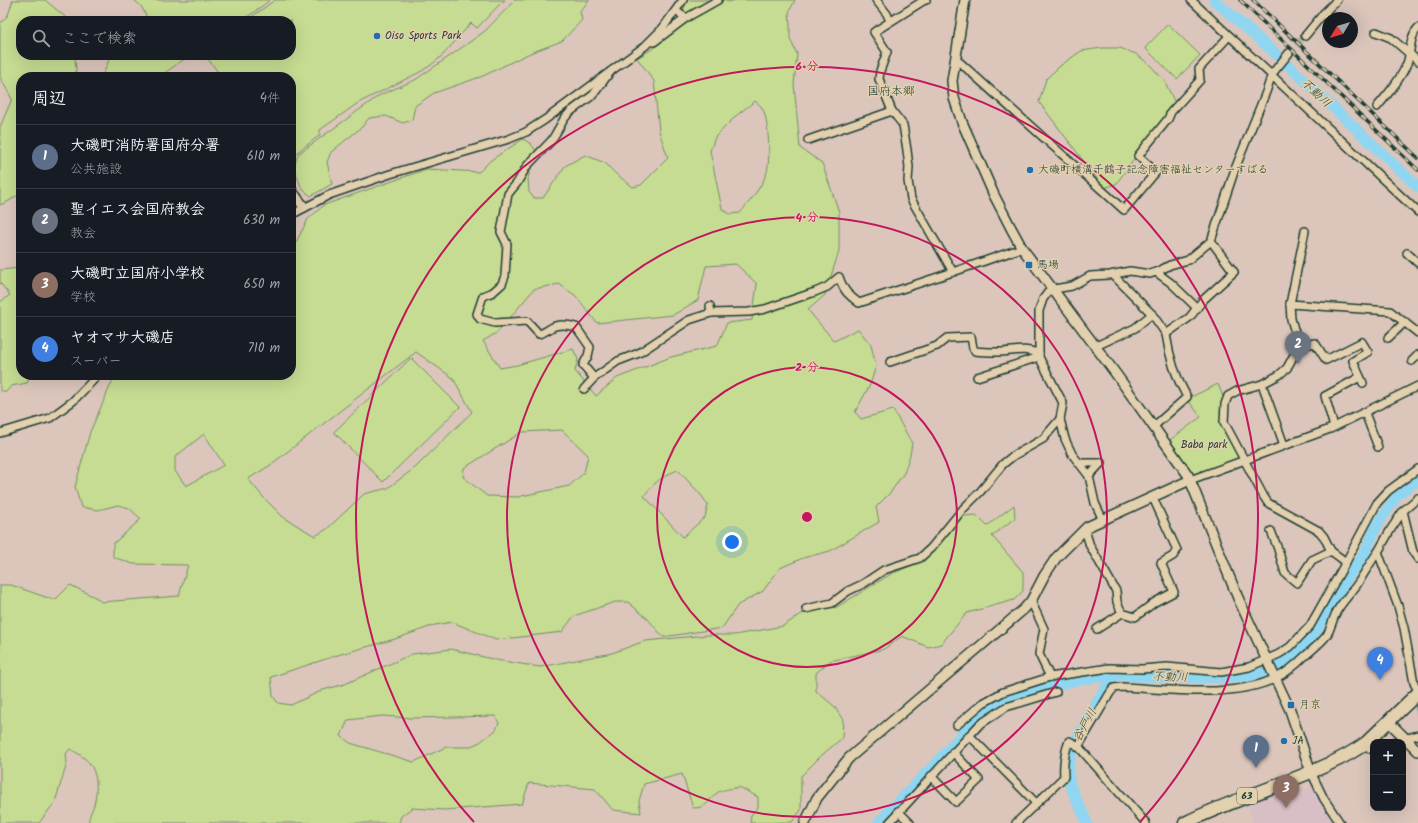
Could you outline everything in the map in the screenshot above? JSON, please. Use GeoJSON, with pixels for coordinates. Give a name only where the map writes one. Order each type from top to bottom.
{"type":"FeatureCollection","features":[{"type":"Feature","properties":{"kind":"main road","name":"63"},"geometry":{"type":"LineString","coordinates":[[1184,823],[1229,803],[1311,772],[1352,752],[1369,746],[1388,722],[1418,692]]}},
{"type":"Feature","properties":{"kind":"street"},"geometry":{"type":"LineString","coordinates":[[296,212],[328,194],[509,139],[526,132],[566,105],[645,46],[662,29],[683,0]]}},
{"type":"Feature","properties":{"kind":"street"},"geometry":{"type":"LineString","coordinates":[[645,46],[653,44],[686,18],[718,0]]}},
{"type":"Feature","properties":{"kind":"street"},"geometry":{"type":"LineString","coordinates":[[876,0],[887,14],[890,21]]}},
{"type":"Feature","properties":{"kind":"street"},"geometry":{"type":"LineString","coordinates":[[926,0],[874,32],[887,52],[880,71],[879,79],[892,112],[903,124],[909,167],[908,180],[911,198],[953,272]]}},
{"type":"Feature","properties":{"kind":"street"},"geometry":{"type":"LineString","coordinates":[[965,0],[952,81],[962,122],[994,195],[1010,228],[1022,248],[1096,346],[1190,480],[1238,598],[1296,724],[1311,772],[1324,798],[1340,823]]}},
{"type":"Feature","properties":{"kind":"street"},"geometry":{"type":"LineString","coordinates":[[1191,0],[1272,74],[1418,212]]}},
{"type":"Feature","properties":{"kind":"street"},"geometry":{"type":"LineString","coordinates":[[1325,12],[1337,0]]}},
{"type":"Feature","properties":{"kind":"street"},"geometry":{"type":"LineString","coordinates":[[676,11],[686,18]]}},
{"type":"Feature","properties":{"kind":"street"},"geometry":{"type":"LineString","coordinates":[[1305,36],[1322,15]]}},
{"type":"Feature","properties":{"kind":"street"},"geometry":{"type":"LineString","coordinates":[[1377,107],[1401,77],[1410,53],[1413,33],[1418,28]]}},
{"type":"Feature","properties":{"kind":"street"},"geometry":{"type":"LineString","coordinates":[[1376,32],[1391,38],[1418,61]]}},
{"type":"Feature","properties":{"kind":"street"},"geometry":{"type":"LineString","coordinates":[[955,58],[1124,210],[1156,172],[1138,156],[1168,119],[1170,112],[1200,80],[1199,69],[1229,36]]}},
{"type":"Feature","properties":{"kind":"street"},"geometry":{"type":"LineString","coordinates":[[1103,520],[1095,503],[1089,476],[1072,454],[1065,439],[1060,420],[1063,403],[1039,355],[1039,311],[1043,299],[1053,288],[1072,286],[1090,276],[1113,275],[1130,271],[1150,274],[1156,272],[1170,265],[1188,260],[1211,242],[1235,169],[1272,74],[1289,53]]}},
{"type":"Feature","properties":{"kind":"street"},"geometry":{"type":"LineString","coordinates":[[594,378],[583,365],[590,347],[576,327],[566,325],[554,326],[545,333],[539,334],[527,321],[495,323],[480,318],[477,314],[483,296],[493,292],[502,284],[505,276],[507,244],[501,232],[508,194],[517,183],[527,166],[552,140],[564,119],[570,112],[593,95],[611,71]]}},
{"type":"Feature","properties":{"kind":"street"},"geometry":{"type":"LineString","coordinates":[[808,140],[892,112]]}},
{"type":"Feature","properties":{"kind":"street"},"geometry":{"type":"LineString","coordinates":[[296,197],[304,207]]}},
{"type":"Feature","properties":{"kind":"street"},"geometry":{"type":"LineString","coordinates":[[1305,231],[1290,304],[1291,319],[1299,346],[1287,368],[1278,375],[1262,384],[1237,391],[1228,396],[1225,404],[1224,422],[1268,503],[1319,531],[1324,537],[1331,551],[1346,562]]}},
{"type":"Feature","properties":{"kind":"street"},"geometry":{"type":"LineString","coordinates":[[1166,334],[1190,317],[1203,300],[1234,272],[1211,242]]}},
{"type":"Feature","properties":{"kind":"street"},"geometry":{"type":"LineString","coordinates":[[584,389],[594,378],[618,361],[639,353],[689,320],[711,309],[750,312],[764,309],[815,292],[826,287],[839,277],[842,288],[859,303],[1022,248]]}},
{"type":"Feature","properties":{"kind":"street"},"geometry":{"type":"LineString","coordinates":[[1407,253],[1418,263]]}},
{"type":"Feature","properties":{"kind":"street"},"geometry":{"type":"LineString","coordinates":[[1156,272],[1171,282],[1196,308]]}},
{"type":"Feature","properties":{"kind":"street"},"geometry":{"type":"LineString","coordinates":[[1113,275],[1152,314],[1166,334],[1168,349],[1180,385],[1187,397],[1153,427]]}},
{"type":"Feature","properties":{"kind":"street"},"geometry":{"type":"LineString","coordinates":[[1290,304],[1390,311],[1418,333]]}},
{"type":"Feature","properties":{"kind":"street"},"geometry":{"type":"LineString","coordinates":[[1096,346],[1135,328],[1152,314]]}},
{"type":"Feature","properties":{"kind":"street"},"geometry":{"type":"LineString","coordinates":[[1388,338],[1405,322]]}},
{"type":"Feature","properties":{"kind":"street"},"geometry":{"type":"LineString","coordinates":[[890,362],[937,346],[947,338],[971,337],[975,351],[998,352],[1032,350],[1039,355]]}},
{"type":"Feature","properties":{"kind":"street"},"geometry":{"type":"LineString","coordinates":[[1299,346],[1315,343],[1326,360],[1362,342],[1368,352],[1353,361],[1361,380],[1324,396],[1334,427]]}},
{"type":"Feature","properties":{"kind":"street"},"geometry":{"type":"LineString","coordinates":[[1412,361],[1418,354]]}},
{"type":"Feature","properties":{"kind":"street"},"geometry":{"type":"LineString","coordinates":[[977,377],[1039,355]]}},
{"type":"Feature","properties":{"kind":"street"},"geometry":{"type":"LineString","coordinates":[[0,433],[50,418],[73,401],[93,380]]}},
{"type":"Feature","properties":{"kind":"street"},"geometry":{"type":"LineString","coordinates":[[1262,384],[1284,445]]}},
{"type":"Feature","properties":{"kind":"street"},"geometry":{"type":"LineString","coordinates":[[805,823],[816,798],[849,758],[1024,609],[1031,601],[1044,576],[1056,558],[1087,527],[1190,480],[1334,427],[1418,386]]}},
{"type":"Feature","properties":{"kind":"street"},"geometry":{"type":"LineString","coordinates":[[1364,413],[1378,447]]}},
{"type":"Feature","properties":{"kind":"street"},"geometry":{"type":"LineString","coordinates":[[806,609],[832,603],[848,591],[863,584],[884,570],[920,558],[931,548],[1003,464],[1043,439],[1060,420]]}},
{"type":"Feature","properties":{"kind":"street"},"geometry":{"type":"LineString","coordinates":[[1080,463],[1101,463],[1089,476]]}},
{"type":"Feature","properties":{"kind":"street"},"geometry":{"type":"LineString","coordinates":[[957,725],[983,703],[1003,692],[1050,677],[1109,668],[1142,669],[1167,667],[1221,672],[1267,663],[1290,647],[1305,633],[1346,562],[1377,503],[1388,491],[1418,469]]}},
{"type":"Feature","properties":{"kind":"street"},"geometry":{"type":"LineString","coordinates":[[1097,629],[1122,613],[1135,616],[1155,602],[1174,592],[1162,563],[1173,556],[1176,550],[1153,498]]}},
{"type":"Feature","properties":{"kind":"street"},"geometry":{"type":"LineString","coordinates":[[1078,746],[1114,688],[1122,687],[1214,691],[1238,689],[1256,685],[1274,677],[1300,662],[1318,646],[1327,635],[1344,600],[1378,552],[1391,529],[1403,512],[1418,498]]}},
{"type":"Feature","properties":{"kind":"street"},"geometry":{"type":"LineString","coordinates":[[1403,512],[1413,552],[1418,559]]}},
{"type":"Feature","properties":{"kind":"street"},"geometry":{"type":"LineString","coordinates":[[1087,527],[1086,533],[1090,546],[1116,592],[1117,602],[1122,613]]}},
{"type":"Feature","properties":{"kind":"street"},"geometry":{"type":"LineString","coordinates":[[1271,532],[1285,573],[1297,583],[1312,560],[1331,551]]}},
{"type":"Feature","properties":{"kind":"street"},"geometry":{"type":"LineString","coordinates":[[1378,552],[1398,606],[1404,628],[1414,683],[1418,692]]}},
{"type":"Feature","properties":{"kind":"street"},"geometry":{"type":"LineString","coordinates":[[1031,601],[1044,629],[1039,654],[1050,677]]}},
{"type":"Feature","properties":{"kind":"street"},"geometry":{"type":"LineString","coordinates":[[889,823],[898,811],[979,725],[1006,707],[1056,692]]}},
{"type":"Feature","properties":{"kind":"street"},"geometry":{"type":"LineString","coordinates":[[1388,722],[1418,751]]}},
{"type":"Feature","properties":{"kind":"street"},"geometry":{"type":"LineString","coordinates":[[969,735],[1036,803]]}},
{"type":"Feature","properties":{"kind":"street"},"geometry":{"type":"LineString","coordinates":[[1404,738],[1418,735]]}},
{"type":"Feature","properties":{"kind":"street"},"geometry":{"type":"LineString","coordinates":[[1016,823],[1064,777],[1064,758],[1069,742],[1078,746],[1146,823]]}},
{"type":"Feature","properties":{"kind":"street"},"geometry":{"type":"LineString","coordinates":[[931,776],[956,802],[979,780],[953,752]]}},
{"type":"Feature","properties":{"kind":"street"},"geometry":{"type":"LineString","coordinates":[[898,811],[910,823]]}},
{"type":"Feature","properties":{"kind":"shaded area"},"geometry":{"type":"Polygon","coordinates":[[[1294,785],[1297,791],[1303,788],[1305,790],[1312,786],[1334,823],[1253,823],[1247,802],[1294,785]]]}},
{"type":"Feature","properties":{"kind":"green space"},"geometry":{"type":"Polygon","coordinates":[[[13,0],[45,0],[64,16],[16,16],[16,60],[75,60],[76,71],[16,72],[16,196],[0,205],[0,127],[12,99],[0,77],[0,24],[8,15],[13,0]]]}},
{"type":"Feature","properties":{"kind":"green space"},"geometry":{"type":"Polygon","coordinates":[[[134,0],[270,0],[248,16],[146,16],[141,6],[134,0]]]}},
{"type":"Feature","properties":{"kind":"green space","name":"Oiso Sports Park"},"geometry":{"type":"Polygon","coordinates":[[[275,0],[505,0],[477,28],[471,23],[443,55],[431,65],[358,103],[320,130],[320,135],[296,153],[296,72],[218,72],[209,60],[296,60],[296,16],[253,16],[275,0]]]}},
{"type":"Feature","properties":{"kind":"green space"},"geometry":{"type":"Polygon","coordinates":[[[515,0],[589,0],[580,12],[582,20],[562,41],[530,53],[483,76],[434,93],[415,106],[412,120],[403,123],[386,116],[369,118],[362,127],[331,152],[327,162],[332,184],[311,196],[302,189],[296,173],[296,161],[298,154],[380,95],[415,80],[485,31],[515,0]]]}},
{"type":"Feature","properties":{"kind":"green space"},"geometry":{"type":"Polygon","coordinates":[[[687,0],[725,0],[727,2],[738,0],[795,0],[789,12],[790,39],[797,54],[794,84],[800,148],[822,163],[839,212],[839,251],[825,295],[808,310],[834,341],[858,329],[871,345],[876,366],[870,385],[855,412],[861,419],[893,410],[912,443],[904,473],[890,493],[876,507],[879,522],[830,551],[803,558],[780,568],[763,591],[738,605],[722,628],[663,637],[648,619],[628,602],[615,602],[574,616],[562,632],[496,640],[452,622],[435,625],[395,639],[341,654],[271,677],[273,696],[278,703],[291,705],[323,690],[345,684],[412,654],[451,649],[496,660],[540,667],[612,653],[645,641],[707,635],[735,635],[783,626],[803,613],[837,607],[891,574],[922,561],[951,517],[976,515],[987,526],[1014,505],[1015,518],[992,536],[1023,572],[1023,591],[1014,600],[967,613],[941,644],[928,647],[902,636],[884,649],[830,661],[816,673],[816,691],[834,706],[843,720],[842,738],[801,776],[801,810],[792,822],[750,823],[751,815],[758,807],[758,797],[739,787],[719,792],[707,804],[702,807],[693,808],[682,774],[644,784],[639,801],[641,813],[613,810],[595,789],[529,783],[522,804],[445,810],[412,808],[401,816],[399,823],[89,823],[90,814],[94,805],[96,779],[89,762],[81,755],[70,749],[66,754],[67,763],[55,802],[39,823],[0,823],[0,585],[11,585],[51,599],[56,599],[70,585],[97,598],[101,602],[179,596],[188,565],[133,564],[113,557],[113,544],[141,519],[129,508],[118,505],[98,510],[81,507],[75,487],[90,432],[113,380],[296,380],[296,242],[308,219],[324,205],[427,169],[479,172],[491,160],[523,139],[531,144],[536,151],[528,178],[529,192],[534,198],[543,198],[565,166],[585,155],[605,163],[633,187],[641,185],[668,158],[659,131],[654,81],[637,58],[654,48],[677,28],[687,0]],[[755,101],[737,115],[715,137],[710,151],[722,209],[730,214],[740,213],[761,185],[768,169],[768,130],[764,113],[760,105],[755,101]],[[736,264],[706,266],[698,300],[673,315],[597,323],[576,296],[559,284],[534,289],[498,332],[483,341],[500,368],[517,365],[573,349],[578,359],[575,371],[596,396],[617,378],[671,357],[717,346],[727,323],[752,320],[757,284],[736,264]],[[416,352],[269,466],[248,479],[283,517],[315,536],[327,529],[364,494],[388,488],[416,467],[472,412],[453,378],[416,352]],[[562,430],[522,432],[464,468],[463,477],[487,496],[517,497],[569,486],[584,473],[588,455],[562,430]],[[204,434],[175,457],[175,471],[186,486],[224,465],[204,434]],[[678,470],[668,474],[655,483],[644,496],[683,537],[705,517],[708,505],[678,470]],[[382,716],[348,720],[341,736],[350,743],[414,762],[446,747],[469,747],[480,742],[496,730],[499,723],[495,716],[411,718],[382,716]]]}},
{"type":"Feature","properties":{"kind":"green space"},"geometry":{"type":"Polygon","coordinates":[[[1168,24],[1200,55],[1177,79],[1145,48],[1168,24]]]}},
{"type":"Feature","properties":{"kind":"green space"},"geometry":{"type":"Polygon","coordinates":[[[1102,48],[1120,48],[1136,54],[1149,64],[1164,80],[1175,103],[1116,184],[1104,188],[1039,102],[1046,79],[1060,66],[1081,51],[1102,48]]]}},
{"type":"Feature","properties":{"kind":"green space"},"geometry":{"type":"Polygon","coordinates":[[[109,60],[183,60],[166,72],[104,72],[109,60]]]}},
{"type":"Feature","properties":{"kind":"green space"},"geometry":{"type":"Polygon","coordinates":[[[16,268],[16,380],[28,380],[27,383],[11,386],[6,392],[0,390],[0,302],[10,295],[0,283],[0,270],[16,268]]]}},
{"type":"Feature","properties":{"kind":"green space"},"geometry":{"type":"Polygon","coordinates":[[[411,358],[460,407],[383,482],[334,432],[411,358]]]}},
{"type":"Feature","properties":{"kind":"green space","name":"Baba park"},"geometry":{"type":"Polygon","coordinates":[[[1218,384],[1224,399],[1220,411],[1240,457],[1193,476],[1170,440],[1201,417],[1187,399],[1218,384]]]}},
{"type":"Feature","properties":{"kind":"waterway","name":"不動川"},"geometry":{"type":"LineString","coordinates":[[1214,0],[1274,52],[1418,187]]}},
{"type":"Feature","properties":{"kind":"waterway","name":"不動川"},"geometry":{"type":"LineString","coordinates":[[878,823],[940,759],[962,734],[965,726],[987,710],[1006,699],[1042,688],[1083,679],[1114,675],[1186,678],[1243,677],[1264,673],[1286,662],[1300,652],[1318,628],[1349,575],[1365,553],[1376,527],[1398,494],[1418,480]]}},
{"type":"Feature","properties":{"kind":"waterway"},"geometry":{"type":"LineString","coordinates":[[1370,542],[1374,554]]}},
{"type":"Feature","properties":{"kind":"waterway"},"geometry":{"type":"LineString","coordinates":[[1376,558],[1398,619]]}},
{"type":"Feature","properties":{"kind":"waterway","name":"谷戸川"},"geometry":{"type":"LineString","coordinates":[[1087,823],[1070,786],[1069,767],[1071,753],[1083,725],[1114,675]]}},
{"type":"Feature","properties":{"kind":"waterway"},"geometry":{"type":"LineString","coordinates":[[1415,702],[1418,717]]}},
{"type":"Feature","properties":{"kind":"tunnel"},"geometry":{"type":"LineString","coordinates":[[1289,53],[1305,36]]}},
{"type":"Feature","properties":{"kind":"railway"},"geometry":{"type":"LineString","coordinates":[[1240,0],[1418,170]]}},
{"type":"Feature","properties":{"kind":"railway"},"geometry":{"type":"LineString","coordinates":[[1253,0],[1418,158]]}},
{"type":"Feature","properties":{"kind":"place","name":"Oiso Sports Park"},"geometry":{"type":"Point","coordinates":[377,36]}},
{"type":"Feature","properties":{"kind":"place","name":"大磯町横溝千鶴子記念障害福祉センターすばる"},"geometry":{"type":"Point","coordinates":[1030,170]}},
{"type":"Feature","properties":{"kind":"place","name":"馬場"},"geometry":{"type":"Point","coordinates":[1029,265]}},
{"type":"Feature","properties":{"kind":"place","name":"聖イエス会国府教会"},"geometry":{"type":"Point","coordinates":[1298,364]}},
{"type":"Feature","properties":{"kind":"place","name":"ヤオマサ大磯店"},"geometry":{"type":"Point","coordinates":[1380,680]}},
{"type":"Feature","properties":{"kind":"place","name":"月京"},"geometry":{"type":"Point","coordinates":[1291,705]}},
{"type":"Feature","properties":{"kind":"place","name":"JA"},"geometry":{"type":"Point","coordinates":[1284,741]}},
{"type":"Feature","properties":{"kind":"place","name":"大磯町消防署国府分署"},"geometry":{"type":"Point","coordinates":[1256,768]}},
{"type":"Feature","properties":{"kind":"place","name":"大磯町立国府小学校"},"geometry":{"type":"Point","coordinates":[1286,808]}},
{"type":"Feature","properties":{"kind":"district","name":"国府本郷"},"geometry":{"type":"Point","coordinates":[891,91]}}]}
